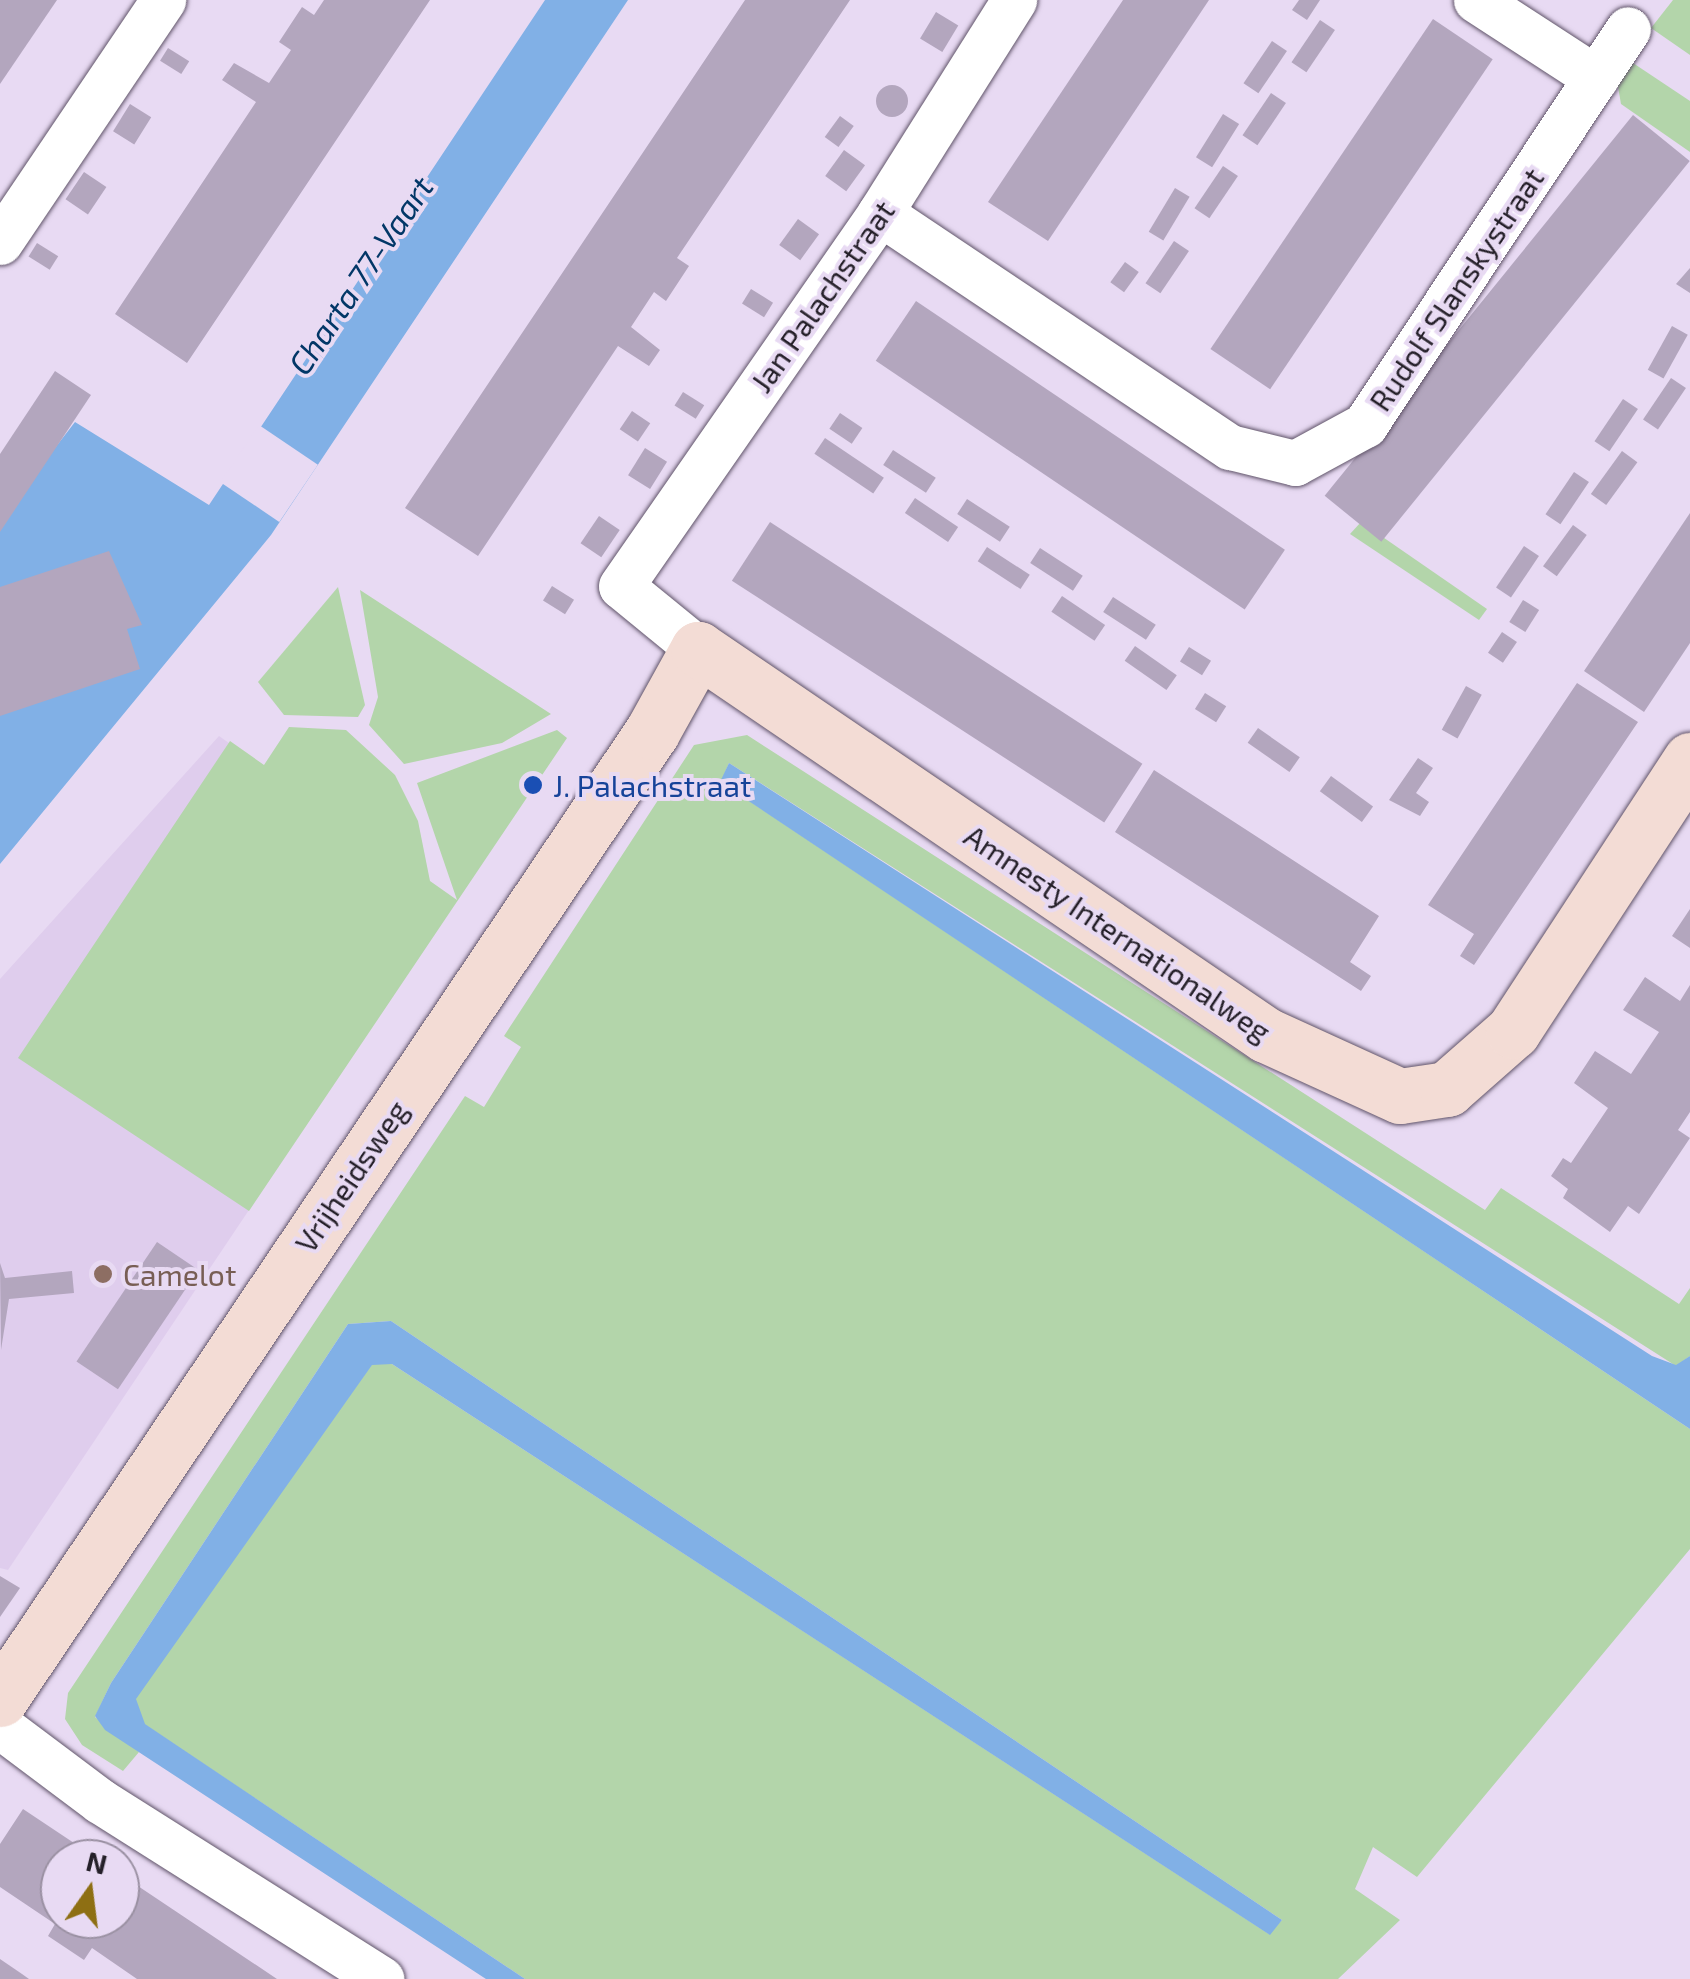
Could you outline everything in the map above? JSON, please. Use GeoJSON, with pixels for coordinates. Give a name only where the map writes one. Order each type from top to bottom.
{"type":"FeatureCollection","features":[{"type":"Feature","properties":{"kind":"street"},"geometry":{"type":"LineString","coordinates":[[0,242],[163,0]]}},
{"type":"Feature","properties":{"kind":"street","name":"Jan Palachstraat"},"geometry":{"type":"LineString","coordinates":[[621,586],[880,213],[1014,0]]}},
{"type":"Feature","properties":{"kind":"street"},"geometry":{"type":"LineString","coordinates":[[1476,0],[1596,78]]}},
{"type":"Feature","properties":{"kind":"street","name":"Rudolf Slanskystraat"},"geometry":{"type":"LineString","coordinates":[[880,213],[1230,447],[1294,463],[1365,425],[1628,29]]}},
{"type":"Feature","properties":{"kind":"street","name":"Amnesty Internationalweg"},"geometry":{"type":"LineString","coordinates":[[621,586],[698,650],[1266,1035],[1400,1096],[1447,1089],[1513,1031],[1690,760]]}},
{"type":"Feature","properties":{"kind":"street","name":"Vrijheidsweg"},"geometry":{"type":"LineString","coordinates":[[0,1699],[652,732],[698,650]]}},
{"type":"Feature","properties":{"kind":"street"},"geometry":{"type":"LineString","coordinates":[[0,1726],[100,1801],[382,1979]]}},
{"type":"Feature","properties":{"kind":"shaded area","name":"Camelot"},"geometry":{"type":"Polygon","coordinates":[[[219,736],[455,902],[8,1570],[0,1568],[0,979],[219,736]]]}},
{"type":"Feature","properties":{"kind":"green space"},"geometry":{"type":"Polygon","coordinates":[[[1673,0],[1690,0],[1690,55],[1651,28],[1673,0]]]}},
{"type":"Feature","properties":{"kind":"green space"},"geometry":{"type":"Polygon","coordinates":[[[1627,59],[1690,101],[1690,152],[1621,104],[1617,81],[1627,59]]]}},
{"type":"Feature","properties":{"kind":"green space"},"geometry":{"type":"Polygon","coordinates":[[[1361,522],[1487,609],[1479,620],[1350,534],[1361,522]]]}},
{"type":"Feature","properties":{"kind":"green space"},"geometry":{"type":"Polygon","coordinates":[[[338,587],[365,705],[358,717],[284,715],[258,682],[338,587]]]}},
{"type":"Feature","properties":{"kind":"green space"},"geometry":{"type":"Polygon","coordinates":[[[360,590],[551,714],[502,743],[404,764],[369,725],[378,697],[360,590]]]}},
{"type":"Feature","properties":{"kind":"green space"},"geometry":{"type":"Polygon","coordinates":[[[289,727],[346,730],[395,775],[418,821],[430,881],[457,900],[417,783],[557,730],[567,738],[249,1211],[18,1058],[230,741],[264,765],[289,727]]]}},
{"type":"Feature","properties":{"kind":"green space"},"geometry":{"type":"Polygon","coordinates":[[[747,735],[1485,1210],[1501,1188],[1679,1304],[1690,1288],[1690,1356],[1676,1366],[729,763],[721,782],[1690,1429],[1690,1549],[1417,1877],[1373,1847],[1355,1889],[1400,1920],[1338,1979],[525,1979],[144,1724],[135,1698],[372,1364],[392,1364],[1269,1934],[1282,1920],[391,1321],[348,1324],[111,1683],[95,1717],[139,1752],[123,1771],[82,1745],[65,1719],[68,1693],[465,1096],[484,1107],[521,1047],[504,1036],[694,745],[747,735]]]}},
{"type":"Feature","properties":{"kind":"water"},"geometry":{"type":"Polygon","coordinates":[[[545,0],[628,0],[271,535],[0,864],[0,519],[75,422],[209,505],[545,0]]]}},
{"type":"Feature","properties":{"kind":"water"},"geometry":{"type":"Polygon","coordinates":[[[729,763],[1652,1356],[1676,1365],[1690,1356],[1690,1429],[720,782],[729,763]]]}},
{"type":"Feature","properties":{"kind":"water"},"geometry":{"type":"Polygon","coordinates":[[[391,1321],[1282,1920],[1270,1935],[392,1364],[372,1365],[136,1699],[145,1724],[525,1979],[486,1979],[105,1730],[95,1716],[111,1683],[348,1324],[391,1321]]]}},
{"type":"Feature","properties":{"kind":"pier"},"geometry":{"type":"Polygon","coordinates":[[[259,425],[318,465],[279,522],[220,482],[259,425]]]}},
{"type":"Feature","properties":{"kind":"building"},"geometry":{"type":"Polygon","coordinates":[[[0,0],[57,0],[0,84],[0,0]]]}},
{"type":"Feature","properties":{"kind":"building"},"geometry":{"type":"Polygon","coordinates":[[[324,0],[430,0],[187,363],[115,314],[256,102],[222,80],[234,63],[269,83],[291,50],[279,42],[302,7],[314,15],[324,0]]]}},
{"type":"Feature","properties":{"kind":"building"},"geometry":{"type":"Polygon","coordinates":[[[745,0],[850,0],[677,258],[689,266],[666,301],[654,292],[631,327],[660,350],[649,366],[618,346],[478,556],[405,508],[745,0]]]}},
{"type":"Feature","properties":{"kind":"building"},"geometry":{"type":"Polygon","coordinates":[[[1123,0],[1209,0],[1048,241],[988,202],[1123,0]]]}},
{"type":"Feature","properties":{"kind":"building"},"geometry":{"type":"Polygon","coordinates":[[[1299,0],[1320,0],[1307,20],[1292,10],[1299,0]]]}},
{"type":"Feature","properties":{"kind":"building"},"geometry":{"type":"Polygon","coordinates":[[[936,12],[958,25],[942,52],[920,39],[936,12]]]}},
{"type":"Feature","properties":{"kind":"building"},"geometry":{"type":"Polygon","coordinates":[[[1433,19],[1493,59],[1270,389],[1210,349],[1433,19]]]}},
{"type":"Feature","properties":{"kind":"building"},"geometry":{"type":"Polygon","coordinates":[[[1320,20],[1335,30],[1306,72],[1291,62],[1320,20]]]}},
{"type":"Feature","properties":{"kind":"building"},"geometry":{"type":"Polygon","coordinates":[[[1272,41],[1287,51],[1258,93],[1243,83],[1272,41]]]}},
{"type":"Feature","properties":{"kind":"building"},"geometry":{"type":"Polygon","coordinates":[[[168,48],[189,61],[181,74],[160,61],[168,48]]]}},
{"type":"Feature","properties":{"kind":"building"},"geometry":{"type":"Polygon","coordinates":[[[892,85],[903,90],[908,101],[903,112],[892,117],[881,112],[876,101],[881,90],[892,85]]]}},
{"type":"Feature","properties":{"kind":"building"},"geometry":{"type":"Polygon","coordinates":[[[1271,93],[1286,103],[1257,145],[1242,135],[1271,93]]]}},
{"type":"Feature","properties":{"kind":"building"},"geometry":{"type":"Polygon","coordinates":[[[130,104],[151,117],[134,144],[113,131],[130,104]]]}},
{"type":"Feature","properties":{"kind":"building"},"geometry":{"type":"Polygon","coordinates":[[[1223,114],[1239,124],[1212,167],[1196,157],[1223,114]]]}},
{"type":"Feature","properties":{"kind":"building"},"geometry":{"type":"Polygon","coordinates":[[[1633,115],[1690,161],[1381,542],[1325,496],[1633,115]]]}},
{"type":"Feature","properties":{"kind":"building"},"geometry":{"type":"Polygon","coordinates":[[[840,116],[854,126],[838,147],[825,137],[840,116]]]}},
{"type":"Feature","properties":{"kind":"building"},"geometry":{"type":"Polygon","coordinates":[[[844,150],[865,165],[846,191],[825,176],[844,150]]]}},
{"type":"Feature","properties":{"kind":"building"},"geometry":{"type":"Polygon","coordinates":[[[1223,166],[1238,176],[1209,218],[1194,208],[1223,166]]]}},
{"type":"Feature","properties":{"kind":"building"},"geometry":{"type":"Polygon","coordinates":[[[84,172],[106,187],[88,214],[66,199],[84,172]]]}},
{"type":"Feature","properties":{"kind":"building"},"geometry":{"type":"Polygon","coordinates":[[[1175,188],[1190,197],[1163,240],[1149,232],[1175,188]]]}},
{"type":"Feature","properties":{"kind":"building"},"geometry":{"type":"Polygon","coordinates":[[[798,219],[819,234],[800,260],[779,245],[798,219]]]}},
{"type":"Feature","properties":{"kind":"building"},"geometry":{"type":"Polygon","coordinates":[[[1174,241],[1189,251],[1160,293],[1145,283],[1174,241]]]}},
{"type":"Feature","properties":{"kind":"building"},"geometry":{"type":"Polygon","coordinates":[[[37,243],[58,256],[50,270],[29,257],[37,243]]]}},
{"type":"Feature","properties":{"kind":"building"},"geometry":{"type":"Polygon","coordinates":[[[1125,262],[1139,272],[1124,292],[1110,282],[1125,262]]]}},
{"type":"Feature","properties":{"kind":"building"},"geometry":{"type":"Polygon","coordinates":[[[1690,268],[1690,293],[1676,284],[1690,268]]]}},
{"type":"Feature","properties":{"kind":"building"},"geometry":{"type":"Polygon","coordinates":[[[751,289],[773,303],[764,317],[742,303],[751,289]]]}},
{"type":"Feature","properties":{"kind":"building"},"geometry":{"type":"Polygon","coordinates":[[[916,301],[1285,550],[1245,610],[876,361],[916,301]]]}},
{"type":"Feature","properties":{"kind":"building"},"geometry":{"type":"Polygon","coordinates":[[[1672,326],[1688,335],[1664,378],[1648,370],[1672,326]]]}},
{"type":"Feature","properties":{"kind":"building"},"geometry":{"type":"Polygon","coordinates":[[[55,371],[91,395],[0,532],[0,454],[55,371]]]}},
{"type":"Feature","properties":{"kind":"building"},"geometry":{"type":"Polygon","coordinates":[[[1671,378],[1686,388],[1658,430],[1643,419],[1671,378]]]}},
{"type":"Feature","properties":{"kind":"building"},"geometry":{"type":"Polygon","coordinates":[[[683,392],[704,405],[696,419],[675,406],[683,392]]]}},
{"type":"Feature","properties":{"kind":"building"},"geometry":{"type":"Polygon","coordinates":[[[1623,399],[1638,409],[1609,451],[1594,441],[1623,399]]]}},
{"type":"Feature","properties":{"kind":"building"},"geometry":{"type":"Polygon","coordinates":[[[632,411],[650,423],[638,442],[620,429],[632,411]]]}},
{"type":"Feature","properties":{"kind":"building"},"geometry":{"type":"Polygon","coordinates":[[[840,413],[862,428],[852,444],[829,429],[840,413]]]}},
{"type":"Feature","properties":{"kind":"building"},"geometry":{"type":"Polygon","coordinates":[[[825,438],[884,478],[873,493],[814,454],[825,438]]]}},
{"type":"Feature","properties":{"kind":"building"},"geometry":{"type":"Polygon","coordinates":[[[645,448],[667,462],[650,489],[628,475],[645,448]]]}},
{"type":"Feature","properties":{"kind":"building"},"geometry":{"type":"Polygon","coordinates":[[[893,450],[936,478],[926,493],[883,465],[893,450]]]}},
{"type":"Feature","properties":{"kind":"building"},"geometry":{"type":"Polygon","coordinates":[[[1622,451],[1637,462],[1606,505],[1591,494],[1622,451]]]}},
{"type":"Feature","properties":{"kind":"building"},"geometry":{"type":"Polygon","coordinates":[[[1574,472],[1589,482],[1560,524],[1545,514],[1574,472]]]}},
{"type":"Feature","properties":{"kind":"building"},"geometry":{"type":"Polygon","coordinates":[[[915,498],[958,527],[948,542],[905,513],[915,498]]]}},
{"type":"Feature","properties":{"kind":"building"},"geometry":{"type":"Polygon","coordinates":[[[967,499],[1010,527],[1000,542],[957,514],[967,499]]]}},
{"type":"Feature","properties":{"kind":"building"},"geometry":{"type":"Polygon","coordinates":[[[1690,513],[1690,643],[1644,712],[1584,671],[1690,513]]]}},
{"type":"Feature","properties":{"kind":"building"},"geometry":{"type":"Polygon","coordinates":[[[599,516],[620,530],[601,557],[581,543],[599,516]]]}},
{"type":"Feature","properties":{"kind":"building"},"geometry":{"type":"Polygon","coordinates":[[[770,522],[1142,764],[1104,823],[732,581],[770,522]]]}},
{"type":"Feature","properties":{"kind":"building"},"geometry":{"type":"Polygon","coordinates":[[[1573,525],[1587,535],[1557,576],[1543,566],[1573,525]]]}},
{"type":"Feature","properties":{"kind":"building"},"geometry":{"type":"Polygon","coordinates":[[[1524,546],[1539,556],[1511,598],[1496,587],[1524,546]]]}},
{"type":"Feature","properties":{"kind":"building"},"geometry":{"type":"Polygon","coordinates":[[[987,547],[1030,575],[1021,589],[978,561],[987,547]]]}},
{"type":"Feature","properties":{"kind":"building"},"geometry":{"type":"Polygon","coordinates":[[[1040,548],[1083,576],[1073,591],[1030,563],[1040,548]]]}},
{"type":"Feature","properties":{"kind":"building"},"geometry":{"type":"Polygon","coordinates":[[[109,551],[142,625],[127,629],[140,669],[0,716],[0,587],[109,551]]]}},
{"type":"Feature","properties":{"kind":"building"},"geometry":{"type":"Polygon","coordinates":[[[552,586],[574,600],[565,614],[543,600],[552,586]]]}},
{"type":"Feature","properties":{"kind":"building"},"geometry":{"type":"Polygon","coordinates":[[[1062,596],[1105,625],[1094,641],[1051,612],[1062,596]]]}},
{"type":"Feature","properties":{"kind":"building"},"geometry":{"type":"Polygon","coordinates":[[[1113,597],[1156,625],[1146,640],[1103,612],[1113,597]]]}},
{"type":"Feature","properties":{"kind":"building"},"geometry":{"type":"Polygon","coordinates":[[[1523,600],[1539,610],[1525,632],[1509,622],[1523,600]]]}},
{"type":"Feature","properties":{"kind":"building"},"geometry":{"type":"Polygon","coordinates":[[[1502,632],[1517,642],[1503,663],[1488,653],[1502,632]]]}},
{"type":"Feature","properties":{"kind":"building"},"geometry":{"type":"Polygon","coordinates":[[[1135,646],[1177,675],[1166,690],[1125,661],[1135,646]]]}},
{"type":"Feature","properties":{"kind":"building"},"geometry":{"type":"Polygon","coordinates":[[[1189,647],[1211,661],[1202,675],[1180,661],[1189,647]]]}},
{"type":"Feature","properties":{"kind":"building"},"geometry":{"type":"Polygon","coordinates":[[[1577,683],[1638,722],[1474,965],[1460,956],[1474,934],[1428,905],[1577,683]]]}},
{"type":"Feature","properties":{"kind":"building"},"geometry":{"type":"Polygon","coordinates":[[[1466,686],[1482,695],[1458,738],[1442,730],[1466,686]]]}},
{"type":"Feature","properties":{"kind":"building"},"geometry":{"type":"Polygon","coordinates":[[[1205,693],[1226,706],[1216,722],[1195,709],[1205,693]]]}},
{"type":"Feature","properties":{"kind":"building"},"geometry":{"type":"Polygon","coordinates":[[[1258,728],[1300,757],[1289,772],[1248,743],[1258,728]]]}},
{"type":"Feature","properties":{"kind":"building"},"geometry":{"type":"Polygon","coordinates":[[[1418,758],[1433,768],[1416,793],[1429,802],[1420,816],[1389,800],[1418,758]]]}},
{"type":"Feature","properties":{"kind":"building"},"geometry":{"type":"Polygon","coordinates":[[[1154,770],[1379,916],[1350,962],[1371,976],[1361,991],[1115,832],[1154,770]]]}},
{"type":"Feature","properties":{"kind":"building"},"geometry":{"type":"Polygon","coordinates":[[[1331,776],[1373,807],[1362,822],[1320,791],[1331,776]]]}},
{"type":"Feature","properties":{"kind":"building"},"geometry":{"type":"Polygon","coordinates":[[[1690,909],[1690,948],[1672,936],[1690,909]]]}},
{"type":"Feature","properties":{"kind":"building"},"geometry":{"type":"Polygon","coordinates":[[[1645,977],[1680,1001],[1690,985],[1690,1112],[1678,1130],[1690,1138],[1639,1214],[1628,1206],[1610,1232],[1563,1198],[1568,1189],[1551,1176],[1563,1158],[1571,1163],[1608,1108],[1574,1083],[1595,1051],[1631,1074],[1659,1032],[1623,1010],[1645,977]]]}},
{"type":"Feature","properties":{"kind":"building"},"geometry":{"type":"Polygon","coordinates":[[[157,1242],[198,1270],[118,1389],[76,1361],[157,1242]]]}},
{"type":"Feature","properties":{"kind":"building"},"geometry":{"type":"Polygon","coordinates":[[[0,1263],[5,1278],[72,1271],[74,1293],[9,1299],[1,1350],[0,1263]]]}},
{"type":"Feature","properties":{"kind":"building"},"geometry":{"type":"Polygon","coordinates":[[[0,1576],[20,1588],[0,1617],[0,1576]]]}},
{"type":"Feature","properties":{"kind":"building"},"geometry":{"type":"Polygon","coordinates":[[[23,1809],[68,1839],[40,1839],[40,1914],[0,1887],[0,1844],[23,1809]]]}},
{"type":"Feature","properties":{"kind":"building"},"geometry":{"type":"Polygon","coordinates":[[[140,1887],[277,1979],[137,1979],[92,1948],[84,1960],[52,1939],[140,1939],[140,1887]]]}},
{"type":"Feature","properties":{"kind":"building"},"geometry":{"type":"Polygon","coordinates":[[[0,1959],[22,1974],[29,1979],[0,1979],[0,1959]]]}},
{"type":"Feature","properties":{"kind":"place","name":"J. Palachstraat"},"geometry":{"type":"Point","coordinates":[533,785]}},
{"type":"Feature","properties":{"kind":"place","name":"Camelot"},"geometry":{"type":"Point","coordinates":[103,1274]}},
{"type":"Feature","properties":{"kind":"water label","name":"Charta 77-Vaart"},"geometry":{"type":"Point","coordinates":[360,275]}}]}
